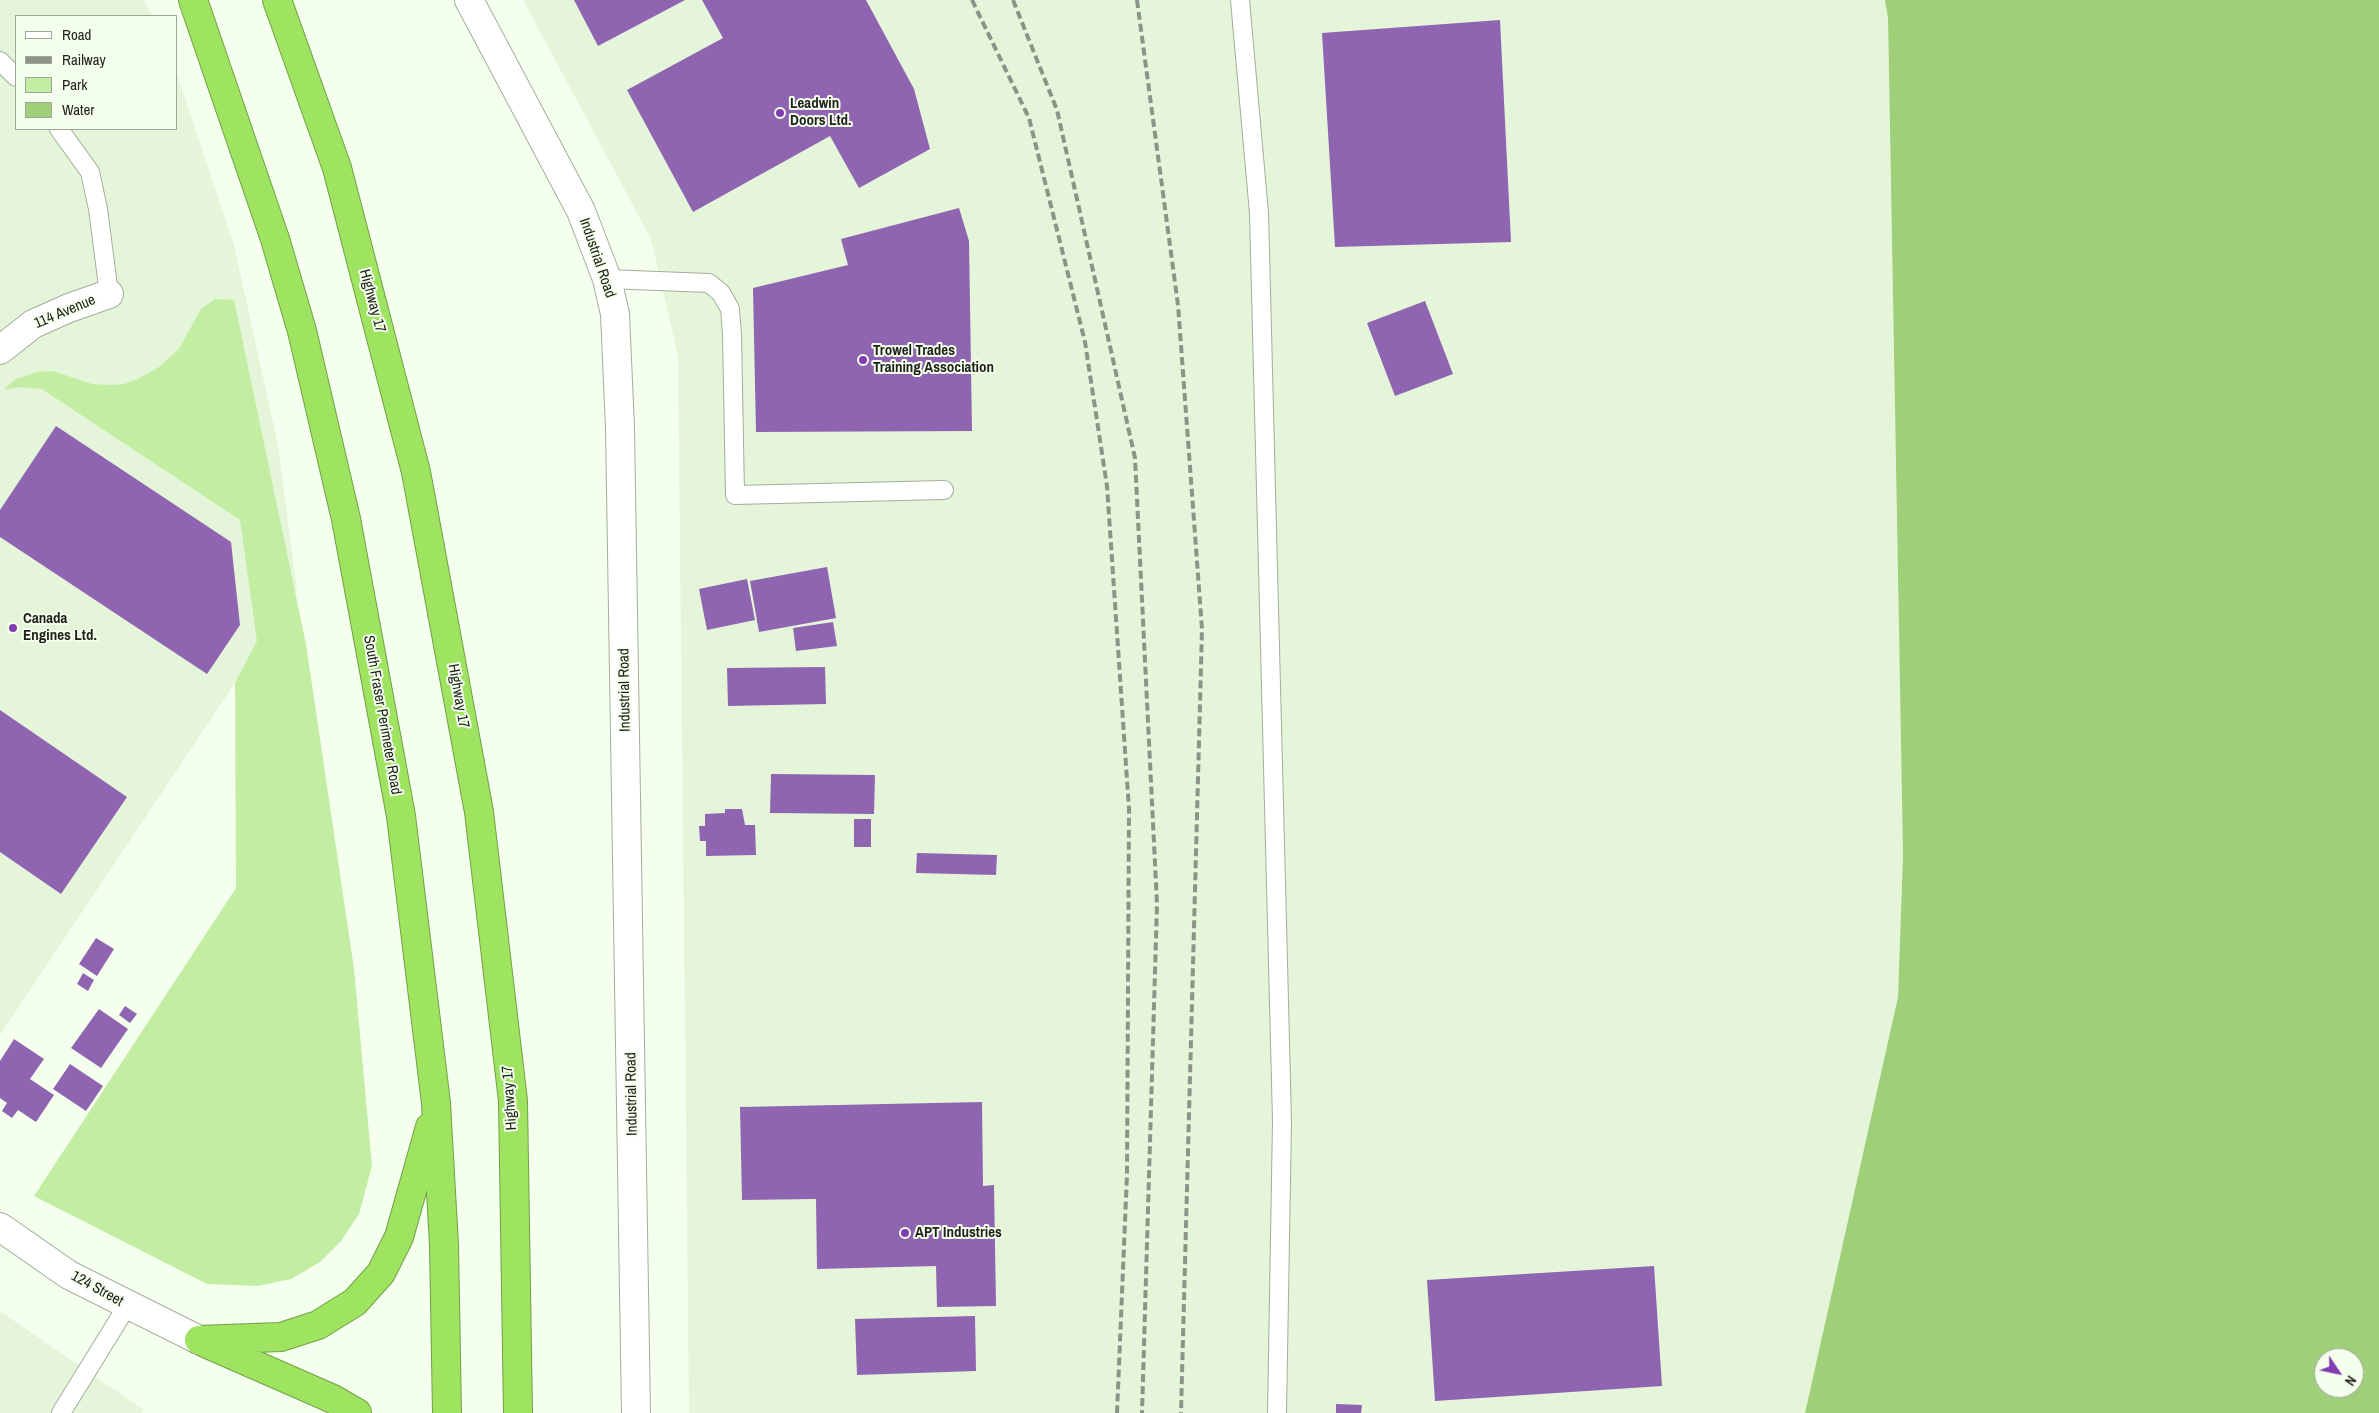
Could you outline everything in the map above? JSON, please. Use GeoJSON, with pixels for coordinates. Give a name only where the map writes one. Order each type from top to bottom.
{"type":"FeatureCollection","features":[{"type":"Feature","properties":{"kind":"highway","name":"South Fraser Perimeter Road"},"geometry":{"type":"LineString","coordinates":[[193,0],[275,239],[302,331],[346,519],[401,816],[436,1103]]}},
{"type":"Feature","properties":{"kind":"highway","name":"Highway 17"},"geometry":{"type":"LineString","coordinates":[[277,0],[337,168],[416,472],[479,812],[513,1101],[518,1413]]}},
{"type":"Feature","properties":{"kind":"highway"},"geometry":{"type":"LineString","coordinates":[[199,1340],[281,1337],[318,1325],[355,1302],[381,1273],[399,1237],[436,1103]]}},
{"type":"Feature","properties":{"kind":"highway"},"geometry":{"type":"LineString","coordinates":[[436,1103],[444,1245],[447,1413]]}},
{"type":"Feature","properties":{"kind":"highway"},"geometry":{"type":"LineString","coordinates":[[199,1340],[333,1399],[357,1413]]}},
{"type":"Feature","properties":{"kind":"street","name":"Industrial Road"},"geometry":{"type":"LineString","coordinates":[[468,0],[581,211],[607,279],[614,314],[620,428],[636,1413]]}},
{"type":"Feature","properties":{"kind":"street","name":"114 Avenue"},"geometry":{"type":"LineString","coordinates":[[0,350],[33,324],[69,308],[109,294]]}},
{"type":"Feature","properties":{"kind":"street","name":"124 Street"},"geometry":{"type":"LineString","coordinates":[[0,1227],[69,1275],[127,1306],[199,1340]]}},
{"type":"Feature","properties":{"kind":"lane"},"geometry":{"type":"LineString","coordinates":[[1240,0],[1259,224],[1282,1120],[1278,1413]]}},
{"type":"Feature","properties":{"kind":"lane"},"geometry":{"type":"LineString","coordinates":[[0,61],[15,76]]}},
{"type":"Feature","properties":{"kind":"lane"},"geometry":{"type":"LineString","coordinates":[[60,130],[90,172],[98,209],[109,294]]}},
{"type":"Feature","properties":{"kind":"lane"},"geometry":{"type":"LineString","coordinates":[[607,279],[709,283],[721,293],[730,309],[732,334],[735,495],[944,490]]}},
{"type":"Feature","properties":{"kind":"lane"},"geometry":{"type":"LineString","coordinates":[[61,1413],[127,1306]]}},
{"type":"Feature","properties":{"kind":"shaded area"},"geometry":{"type":"Polygon","coordinates":[[[0,0],[144,0],[152,15],[15,15],[15,130],[178,130],[178,77],[234,245],[278,445],[297,590],[0,1035],[0,0]]]}},
{"type":"Feature","properties":{"kind":"shaded area"},"geometry":{"type":"Polygon","coordinates":[[[523,0],[1885,0],[1888,18],[1903,855],[1898,997],[1805,1413],[689,1413],[678,356],[651,239],[523,0]]]}},
{"type":"Feature","properties":{"kind":"shaded area"},"geometry":{"type":"Polygon","coordinates":[[[0,1311],[144,1410],[141,1413],[0,1413],[0,1311]]]}},
{"type":"Feature","properties":{"kind":"green space"},"geometry":{"type":"Polygon","coordinates":[[[215,299],[234,300],[306,644],[354,969],[372,1166],[359,1214],[341,1241],[320,1262],[291,1279],[258,1286],[207,1284],[34,1196],[236,888],[235,683],[257,641],[240,520],[42,389],[20,387],[3,390],[16,379],[37,372],[53,371],[92,384],[124,384],[140,378],[159,367],[179,349],[201,309],[215,299]]]}},
{"type":"Feature","properties":{"kind":"water"},"geometry":{"type":"Polygon","coordinates":[[[1885,0],[2379,0],[2379,1413],[1805,1413],[1898,997],[1903,855],[1888,18],[1885,0]]]}},
{"type":"Feature","properties":{"kind":"building"},"geometry":{"type":"Polygon","coordinates":[[[574,0],[685,0],[598,46],[574,0]]]}},
{"type":"Feature","properties":{"kind":"building","name":"Leadwin Doors Ltd."},"geometry":{"type":"Polygon","coordinates":[[[702,0],[866,0],[914,89],[930,149],[859,188],[830,136],[693,212],[627,90],[723,38],[702,0]]]}},
{"type":"Feature","properties":{"kind":"building"},"geometry":{"type":"Polygon","coordinates":[[[1500,20],[1511,242],[1335,247],[1322,33],[1500,20]]]}},
{"type":"Feature","properties":{"kind":"building","name":"Trowel Trades Training Association"},"geometry":{"type":"Polygon","coordinates":[[[959,208],[969,241],[972,431],[756,432],[753,288],[848,265],[841,239],[959,208]]]}},
{"type":"Feature","properties":{"kind":"building"},"geometry":{"type":"Polygon","coordinates":[[[1425,301],[1453,374],[1395,396],[1367,323],[1425,301]]]}},
{"type":"Feature","properties":{"kind":"building"},"geometry":{"type":"Polygon","coordinates":[[[56,426],[231,542],[240,625],[207,674],[0,537],[0,510],[56,426]]]}},
{"type":"Feature","properties":{"kind":"building"},"geometry":{"type":"Polygon","coordinates":[[[827,567],[836,618],[759,632],[750,581],[827,567]]]}},
{"type":"Feature","properties":{"kind":"building"},"geometry":{"type":"Polygon","coordinates":[[[747,579],[755,620],[707,630],[699,589],[747,579]]]}},
{"type":"Feature","properties":{"kind":"building"},"geometry":{"type":"Polygon","coordinates":[[[833,622],[837,646],[796,651],[793,628],[833,622]]]}},
{"type":"Feature","properties":{"kind":"building"},"geometry":{"type":"Polygon","coordinates":[[[825,667],[826,704],[728,706],[727,668],[825,667]]]}},
{"type":"Feature","properties":{"kind":"building"},"geometry":{"type":"Polygon","coordinates":[[[0,710],[127,797],[61,894],[0,852],[0,710]]]}},
{"type":"Feature","properties":{"kind":"building"},"geometry":{"type":"Polygon","coordinates":[[[771,774],[875,775],[874,814],[770,813],[771,774]]]}},
{"type":"Feature","properties":{"kind":"building"},"geometry":{"type":"Polygon","coordinates":[[[725,809],[742,809],[745,825],[755,825],[756,855],[706,856],[706,841],[700,841],[699,826],[705,826],[705,814],[725,813],[725,809]]]}},
{"type":"Feature","properties":{"kind":"building"},"geometry":{"type":"Polygon","coordinates":[[[854,819],[871,819],[871,847],[854,847],[854,819]]]}},
{"type":"Feature","properties":{"kind":"building"},"geometry":{"type":"Polygon","coordinates":[[[917,853],[997,855],[996,875],[916,873],[917,853]]]}},
{"type":"Feature","properties":{"kind":"building"},"geometry":{"type":"Polygon","coordinates":[[[96,938],[114,949],[97,976],[79,964],[96,938]]]}},
{"type":"Feature","properties":{"kind":"building"},"geometry":{"type":"Polygon","coordinates":[[[83,973],[94,980],[88,991],[77,984],[83,973]]]}},
{"type":"Feature","properties":{"kind":"building"},"geometry":{"type":"Polygon","coordinates":[[[125,1006],[137,1014],[130,1023],[119,1015],[125,1006]]]}},
{"type":"Feature","properties":{"kind":"building"},"geometry":{"type":"Polygon","coordinates":[[[99,1009],[128,1029],[101,1068],[71,1048],[99,1009]]]}},
{"type":"Feature","properties":{"kind":"building"},"geometry":{"type":"Polygon","coordinates":[[[14,1039],[44,1059],[30,1079],[54,1095],[36,1122],[18,1110],[12,1118],[2,1111],[7,1103],[0,1098],[0,1061],[14,1039]]]}},
{"type":"Feature","properties":{"kind":"building"},"geometry":{"type":"Polygon","coordinates":[[[70,1064],[103,1086],[86,1111],[53,1089],[70,1064]]]}},
{"type":"Feature","properties":{"kind":"building","name":"APT Industries"},"geometry":{"type":"Polygon","coordinates":[[[982,1102],[983,1186],[994,1185],[996,1306],[937,1307],[936,1266],[817,1269],[816,1199],[742,1200],[740,1107],[982,1102]]]}},
{"type":"Feature","properties":{"kind":"building"},"geometry":{"type":"Polygon","coordinates":[[[1654,1266],[1662,1386],[1435,1401],[1427,1280],[1654,1266]]]}},
{"type":"Feature","properties":{"kind":"building"},"geometry":{"type":"Polygon","coordinates":[[[975,1316],[976,1371],[857,1375],[855,1319],[975,1316]]]}},
{"type":"Feature","properties":{"kind":"building"},"geometry":{"type":"Polygon","coordinates":[[[1336,1404],[1362,1405],[1361,1413],[1336,1413],[1336,1404]]]}},
{"type":"Feature","properties":{"kind":"railway"},"geometry":{"type":"LineString","coordinates":[[972,0],[1029,118],[1085,342],[1107,486],[1129,809],[1127,1174],[1117,1413]]}},
{"type":"Feature","properties":{"kind":"railway"},"geometry":{"type":"LineString","coordinates":[[1013,0],[1057,110],[1135,458],[1157,904],[1142,1413]]}},
{"type":"Feature","properties":{"kind":"railway"},"geometry":{"type":"LineString","coordinates":[[1137,0],[1178,305],[1202,629],[1181,1413]]}},
{"type":"Feature","properties":{"kind":"place","name":"Leadwin Doors Ltd."},"geometry":{"type":"Point","coordinates":[780,113]}},
{"type":"Feature","properties":{"kind":"place","name":"Trowel Trades Training Association"},"geometry":{"type":"Point","coordinates":[863,360]}},
{"type":"Feature","properties":{"kind":"place","name":"Canada Engines Ltd."},"geometry":{"type":"Point","coordinates":[13,628]}},
{"type":"Feature","properties":{"kind":"place","name":"APT Industries"},"geometry":{"type":"Point","coordinates":[905,1233]}}]}
